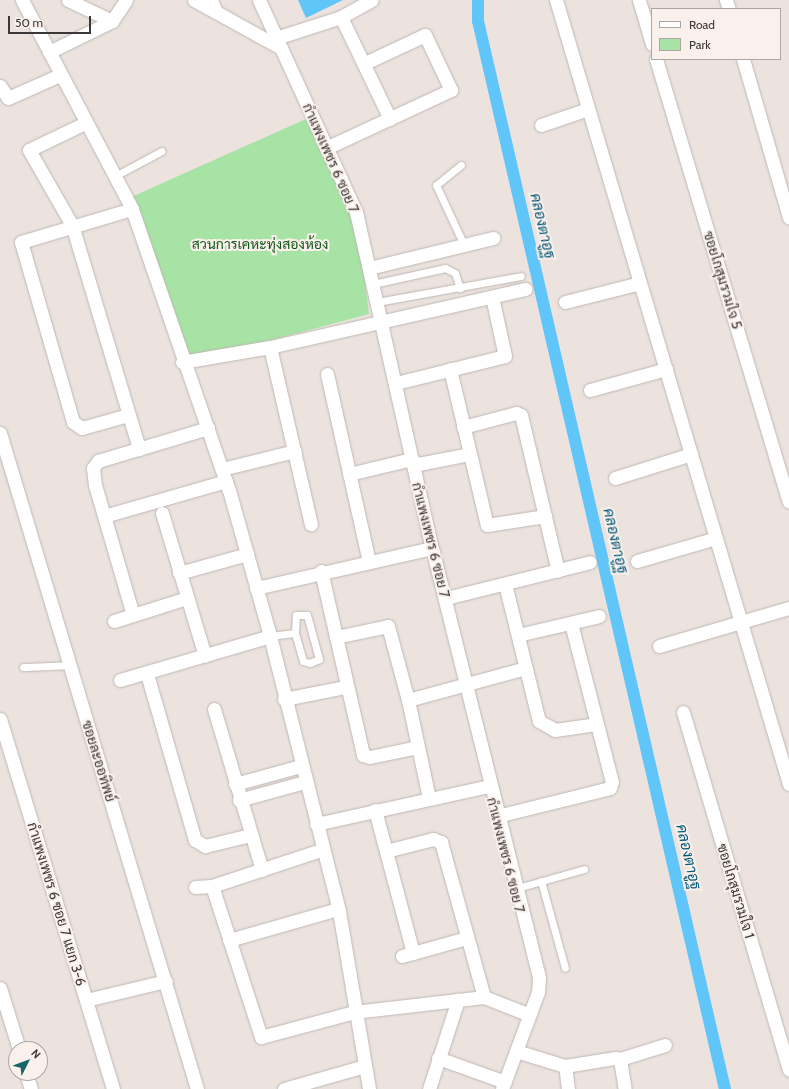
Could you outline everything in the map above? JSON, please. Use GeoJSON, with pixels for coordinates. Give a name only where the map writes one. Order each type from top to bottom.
{"type":"FeatureCollection","features":[{"type":"Feature","properties":{"kind":"street"},"geometry":{"type":"LineString","coordinates":[[22,0],[113,177],[132,209],[182,362],[208,428],[224,475],[270,636],[321,850],[338,908],[354,1012],[369,1089]]}},
{"type":"Feature","properties":{"kind":"street"},"geometry":{"type":"LineString","coordinates":[[68,0],[112,21]]}},
{"type":"Feature","properties":{"kind":"street"},"geometry":{"type":"LineString","coordinates":[[48,52],[112,21],[126,0]]}},
{"type":"Feature","properties":{"kind":"street"},"geometry":{"type":"LineString","coordinates":[[194,0],[214,6],[278,43],[341,17],[372,0]]}},
{"type":"Feature","properties":{"kind":"street","name":"กำแพงเพชร 6 ซอย 7"},"geometry":{"type":"LineString","coordinates":[[259,0],[356,212],[396,383],[412,462],[432,548],[446,598],[514,889],[539,978],[538,992],[503,1085]]}},
{"type":"Feature","properties":{"kind":"street"},"geometry":{"type":"LineString","coordinates":[[556,0],[789,784]]}},
{"type":"Feature","properties":{"kind":"street"},"geometry":{"type":"LineString","coordinates":[[639,0],[651,41]]}},
{"type":"Feature","properties":{"kind":"street"},"geometry":{"type":"LineString","coordinates":[[341,17],[390,119]]}},
{"type":"Feature","properties":{"kind":"street"},"geometry":{"type":"LineString","coordinates":[[326,148],[390,119],[452,88],[425,35],[364,63]]}},
{"type":"Feature","properties":{"kind":"street","name":"ซอยโกสุมรวมใจ 5"},"geometry":{"type":"LineString","coordinates":[[656,60],[789,501]]}},
{"type":"Feature","properties":{"kind":"street"},"geometry":{"type":"LineString","coordinates":[[743,60],[789,217]]}},
{"type":"Feature","properties":{"kind":"street"},"geometry":{"type":"LineString","coordinates":[[0,86],[4,101],[60,75]]}},
{"type":"Feature","properties":{"kind":"street"},"geometry":{"type":"LineString","coordinates":[[541,125],[588,109]]}},
{"type":"Feature","properties":{"kind":"street"},"geometry":{"type":"LineString","coordinates":[[85,123],[29,150],[72,225],[139,449]]}},
{"type":"Feature","properties":{"kind":"street"},"geometry":{"type":"LineString","coordinates":[[128,415],[78,427],[55,366],[21,242],[72,225],[132,209]]}},
{"type":"Feature","properties":{"kind":"street"},"geometry":{"type":"LineString","coordinates":[[369,268],[493,238]]}},
{"type":"Feature","properties":{"kind":"street"},"geometry":{"type":"LineString","coordinates":[[565,302],[640,282]]}},
{"type":"Feature","properties":{"kind":"street"},"geometry":{"type":"LineString","coordinates":[[182,362],[270,347],[381,320],[526,289]]}},
{"type":"Feature","properties":{"kind":"street"},"geometry":{"type":"LineString","coordinates":[[396,383],[505,356],[492,297]]}},
{"type":"Feature","properties":{"kind":"street"},"geometry":{"type":"LineString","coordinates":[[270,347],[311,524]]}},
{"type":"Feature","properties":{"kind":"street"},"geometry":{"type":"LineString","coordinates":[[450,369],[487,525],[545,516]]}},
{"type":"Feature","properties":{"kind":"street"},"geometry":{"type":"LineString","coordinates":[[590,390],[666,369]]}},
{"type":"Feature","properties":{"kind":"street"},"geometry":{"type":"LineString","coordinates":[[327,374],[369,562]]}},
{"type":"Feature","properties":{"kind":"street"},"geometry":{"type":"LineString","coordinates":[[464,427],[519,413],[558,571]]}},
{"type":"Feature","properties":{"kind":"street"},"geometry":{"type":"LineString","coordinates":[[133,615],[95,484],[95,464],[208,428]]}},
{"type":"Feature","properties":{"kind":"street","name":"ซอยละออทิพย์"},"geometry":{"type":"LineString","coordinates":[[0,433],[166,981],[197,1089]]}},
{"type":"Feature","properties":{"kind":"street"},"geometry":{"type":"LineString","coordinates":[[104,516],[295,451]]}},
{"type":"Feature","properties":{"kind":"street"},"geometry":{"type":"LineString","coordinates":[[349,474],[412,462],[469,454]]}},
{"type":"Feature","properties":{"kind":"street"},"geometry":{"type":"LineString","coordinates":[[615,478],[691,454]]}},
{"type":"Feature","properties":{"kind":"street"},"geometry":{"type":"LineString","coordinates":[[162,513],[205,656]]}},
{"type":"Feature","properties":{"kind":"street"},"geometry":{"type":"LineString","coordinates":[[637,561],[716,538]]}},
{"type":"Feature","properties":{"kind":"street"},"geometry":{"type":"LineString","coordinates":[[256,588],[321,571],[432,548]]}},
{"type":"Feature","properties":{"kind":"street"},"geometry":{"type":"LineString","coordinates":[[179,573],[247,554]]}},
{"type":"Feature","properties":{"kind":"street"},"geometry":{"type":"LineString","coordinates":[[446,598],[590,562]]}},
{"type":"Feature","properties":{"kind":"street"},"geometry":{"type":"LineString","coordinates":[[321,571],[346,687],[363,755],[370,757],[417,746]]}},
{"type":"Feature","properties":{"kind":"street"},"geometry":{"type":"LineString","coordinates":[[505,584],[539,721],[545,728],[555,730],[596,724]]}},
{"type":"Feature","properties":{"kind":"street"},"geometry":{"type":"LineString","coordinates":[[114,621],[187,598]]}},
{"type":"Feature","properties":{"kind":"street"},"geometry":{"type":"LineString","coordinates":[[659,646],[789,608]]}},
{"type":"Feature","properties":{"kind":"street"},"geometry":{"type":"LineString","coordinates":[[518,634],[599,616]]}},
{"type":"Feature","properties":{"kind":"street"},"geometry":{"type":"LineString","coordinates":[[497,816],[610,788],[612,782],[571,622]]}},
{"type":"Feature","properties":{"kind":"street"},"geometry":{"type":"LineString","coordinates":[[336,637],[388,626],[408,700],[417,746],[430,798]]}},
{"type":"Feature","properties":{"kind":"street"},"geometry":{"type":"LineString","coordinates":[[120,680],[147,674],[270,636]]}},
{"type":"Feature","properties":{"kind":"street"},"geometry":{"type":"LineString","coordinates":[[408,700],[526,668]]}},
{"type":"Feature","properties":{"kind":"street"},"geometry":{"type":"LineString","coordinates":[[147,674],[195,840],[205,846],[250,835]]}},
{"type":"Feature","properties":{"kind":"street"},"geometry":{"type":"LineString","coordinates":[[284,699],[346,687]]}},
{"type":"Feature","properties":{"kind":"street"},"geometry":{"type":"LineString","coordinates":[[214,709],[239,800],[262,870]]}},
{"type":"Feature","properties":{"kind":"street","name":"ซอยโกสุมรวมใจ 1"},"geometry":{"type":"LineString","coordinates":[[683,712],[789,1070]]}},
{"type":"Feature","properties":{"kind":"street","name":"กำแพงเพชร 6 ซอย 7 แยก 3-6"},"geometry":{"type":"LineString","coordinates":[[0,719],[113,1089]]}},
{"type":"Feature","properties":{"kind":"street"},"geometry":{"type":"LineString","coordinates":[[235,784],[301,766]]}},
{"type":"Feature","properties":{"kind":"street"},"geometry":{"type":"LineString","coordinates":[[239,800],[305,782]]}},
{"type":"Feature","properties":{"kind":"street"},"geometry":{"type":"LineString","coordinates":[[316,824],[489,786]]}},
{"type":"Feature","properties":{"kind":"street"},"geometry":{"type":"LineString","coordinates":[[375,810],[386,851],[408,955],[467,938]]}},
{"type":"Feature","properties":{"kind":"street"},"geometry":{"type":"LineString","coordinates":[[386,851],[433,839],[441,842],[484,996]]}},
{"type":"Feature","properties":{"kind":"street"},"geometry":{"type":"LineString","coordinates":[[195,887],[212,886],[321,850]]}},
{"type":"Feature","properties":{"kind":"street"},"geometry":{"type":"LineString","coordinates":[[212,886],[228,940],[261,1037],[354,1012],[484,996],[530,1015]]}},
{"type":"Feature","properties":{"kind":"street"},"geometry":{"type":"LineString","coordinates":[[228,940],[338,908]]}},
{"type":"Feature","properties":{"kind":"street"},"geometry":{"type":"LineString","coordinates":[[86,1000],[166,981]]}},
{"type":"Feature","properties":{"kind":"street"},"geometry":{"type":"LineString","coordinates":[[0,988],[17,1041]]}},
{"type":"Feature","properties":{"kind":"street"},"geometry":{"type":"LineString","coordinates":[[430,1089],[438,1058],[458,1000]]}},
{"type":"Feature","properties":{"kind":"street"},"geometry":{"type":"LineString","coordinates":[[516,1051],[564,1066],[620,1059],[665,1045]]}},
{"type":"Feature","properties":{"kind":"street"},"geometry":{"type":"LineString","coordinates":[[438,1058],[503,1085]]}},
{"type":"Feature","properties":{"kind":"street"},"geometry":{"type":"LineString","coordinates":[[620,1059],[625,1089]]}},
{"type":"Feature","properties":{"kind":"street"},"geometry":{"type":"LineString","coordinates":[[284,1089],[365,1066]]}},
{"type":"Feature","properties":{"kind":"street"},"geometry":{"type":"LineString","coordinates":[[564,1066],[568,1089]]}},
{"type":"Feature","properties":{"kind":"lane"},"geometry":{"type":"LineString","coordinates":[[113,177],[162,151]]}},
{"type":"Feature","properties":{"kind":"lane"},"geometry":{"type":"LineString","coordinates":[[461,165],[436,185],[464,245]]}},
{"type":"Feature","properties":{"kind":"lane"},"geometry":{"type":"LineString","coordinates":[[373,284],[445,268],[455,273],[460,288]]}},
{"type":"Feature","properties":{"kind":"lane"},"geometry":{"type":"LineString","coordinates":[[377,302],[521,276]]}},
{"type":"Feature","properties":{"kind":"lane"},"geometry":{"type":"LineString","coordinates":[[296,615],[307,615],[319,659],[310,663],[303,662],[295,632],[296,615]]}},
{"type":"Feature","properties":{"kind":"lane"},"geometry":{"type":"LineString","coordinates":[[270,636],[295,632]]}},
{"type":"Feature","properties":{"kind":"lane"},"geometry":{"type":"LineString","coordinates":[[23,667],[70,665]]}},
{"type":"Feature","properties":{"kind":"lane"},"geometry":{"type":"LineString","coordinates":[[514,889],[584,869]]}},
{"type":"Feature","properties":{"kind":"lane"},"geometry":{"type":"LineString","coordinates":[[542,881],[565,968]]}},
{"type":"Feature","properties":{"kind":"green space","name":"สวนการเคหะทุ่งสองห้อง"},"geometry":{"type":"Polygon","coordinates":[[[306,119],[356,212],[369,314],[189,362],[129,198],[306,119]]]}},
{"type":"Feature","properties":{"kind":"water"},"geometry":{"type":"Polygon","coordinates":[[[298,0],[343,0],[306,18],[298,0]]]}},
{"type":"Feature","properties":{"kind":"waterway","name":"คลองตาอูฐ"},"geometry":{"type":"LineString","coordinates":[[478,0],[478,21],[725,1089]]}}]}
